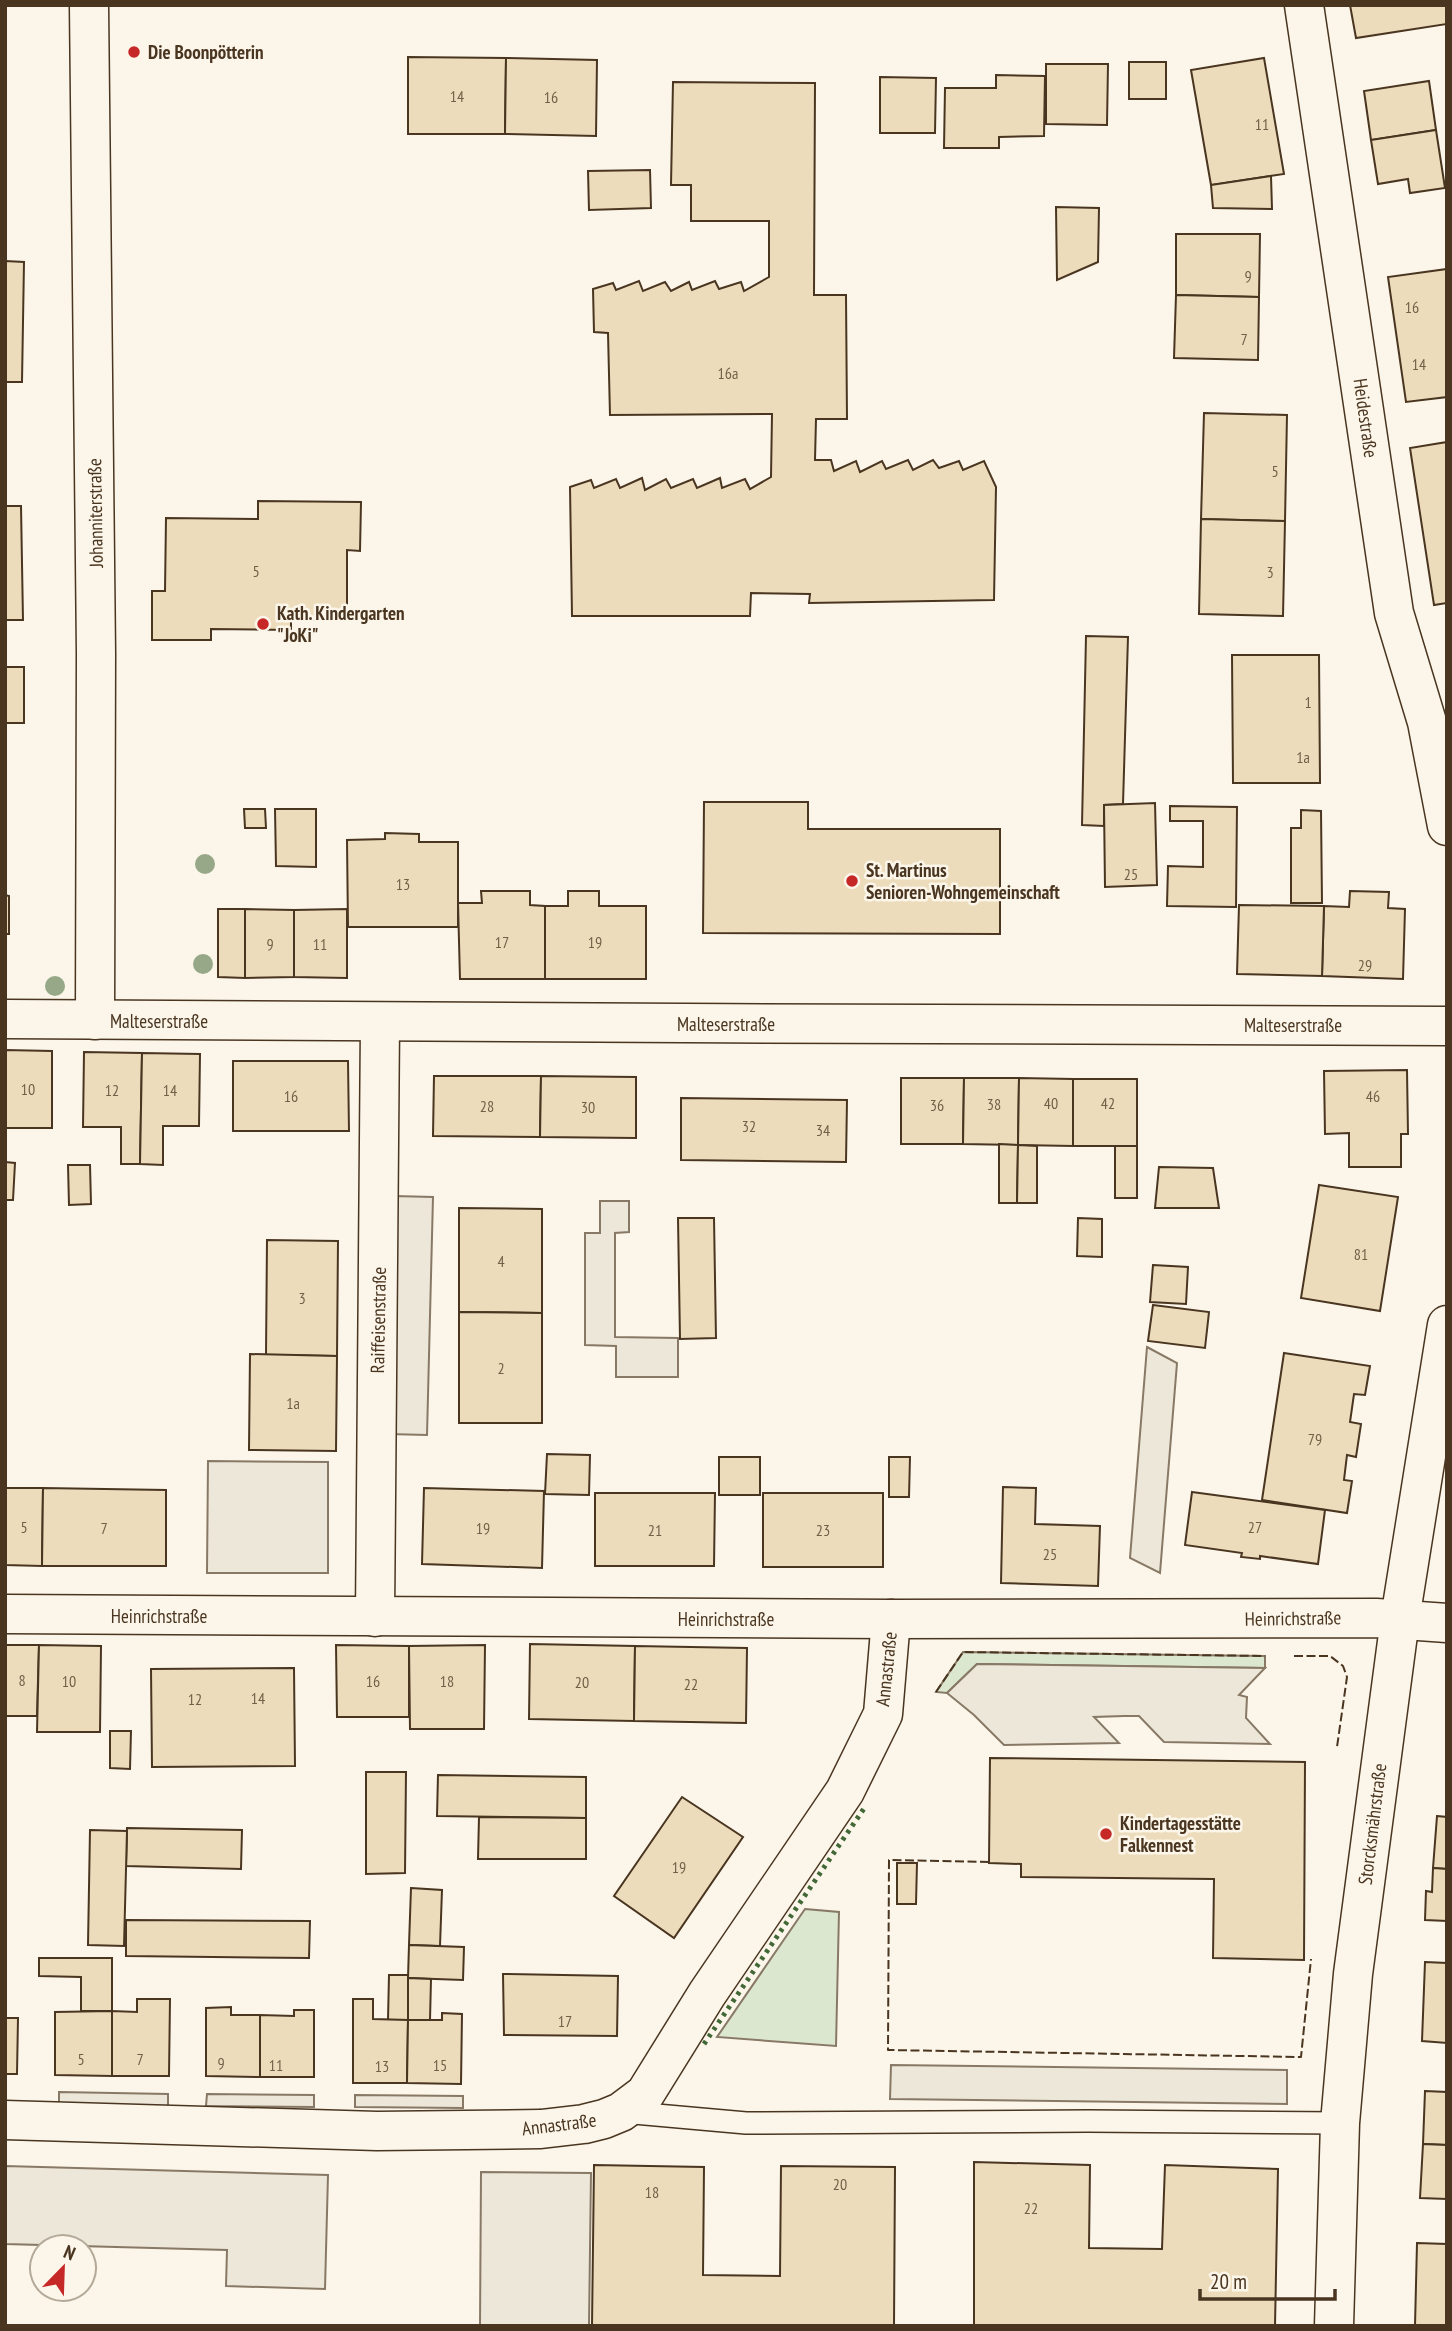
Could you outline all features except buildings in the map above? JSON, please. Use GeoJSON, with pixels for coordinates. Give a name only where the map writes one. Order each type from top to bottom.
{"type":"FeatureCollection","features":[{"type":"Feature","properties":{"kind":"street","name":"Johanniterstraße"},"geometry":{"type":"LineString","coordinates":[[89,5],[96,654],[95,1020]]}},
{"type":"Feature","properties":{"kind":"street","name":"Heidestraße"},"geometry":{"type":"LineString","coordinates":[[1304,5],[1394,612],[1427,722],[1447,826]]}},
{"type":"Feature","properties":{"kind":"street","name":"Malteserstraße"},"geometry":{"type":"LineString","coordinates":[[5,1019],[380,1023],[1447,1026]]}},
{"type":"Feature","properties":{"kind":"street","name":"Raiffeisenstraße"},"geometry":{"type":"LineString","coordinates":[[375,1617],[380,1023]]}},
{"type":"Feature","properties":{"kind":"street","name":"Storcksmährstraße"},"geometry":{"type":"LineString","coordinates":[[1334,2326],[1340,2123],[1353,1974],[1400,1619],[1447,1325]]}},
{"type":"Feature","properties":{"kind":"street","name":"Heinrichstraße"},"geometry":{"type":"LineString","coordinates":[[5,1615],[1400,1619],[1447,1623]]}},
{"type":"Feature","properties":{"kind":"street","name":"Annastraße"},"geometry":{"type":"LineString","coordinates":[[5,2120],[377,2131],[541,2129],[584,2124],[621,2112],[645,2094],[707,1994],[845,1791],[883,1714],[891,1619]]}},
{"type":"Feature","properties":{"kind":"lane"},"geometry":{"type":"LineString","coordinates":[[621,2112],[746,2123],[1340,2123]]}},
{"type":"Feature","properties":{"kind":"green space"},"geometry":{"type":"Polygon","coordinates":[[[963,1652],[1265,1656],[1265,1668],[977,1664],[947,1693],[936,1692],[963,1652]]]}},
{"type":"Feature","properties":{"kind":"green space"},"geometry":{"type":"Polygon","coordinates":[[[805,1909],[839,1912],[836,2046],[717,2037],[805,1909]]]}},
{"type":"Feature","properties":{"kind":"shaded area"},"geometry":{"type":"Polygon","coordinates":[[[394,1196],[433,1197],[427,1435],[388,1434],[394,1196]]]}},
{"type":"Feature","properties":{"kind":"shaded area"},"geometry":{"type":"Polygon","coordinates":[[[600,1201],[629,1201],[629,1232],[615,1233],[615,1337],[678,1338],[678,1377],[616,1377],[616,1346],[585,1345],[585,1233],[600,1233],[600,1201]]]}},
{"type":"Feature","properties":{"kind":"shaded area"},"geometry":{"type":"Polygon","coordinates":[[[1147,1347],[1177,1363],[1160,1573],[1130,1558],[1147,1347]]]}},
{"type":"Feature","properties":{"kind":"shaded area"},"geometry":{"type":"Polygon","coordinates":[[[208,1461],[328,1462],[328,1573],[207,1573],[208,1461]]]}},
{"type":"Feature","properties":{"kind":"shaded area"},"geometry":{"type":"Polygon","coordinates":[[[977,1664],[1265,1668],[1239,1695],[1247,1697],[1246,1718],[1270,1744],[1164,1742],[1139,1716],[1124,1716],[1094,1717],[1119,1743],[1004,1745],[947,1693],[977,1664]]]}},
{"type":"Feature","properties":{"kind":"shaded area"},"geometry":{"type":"Polygon","coordinates":[[[891,2065],[1287,2070],[1287,2104],[890,2099],[891,2065]]]}},
{"type":"Feature","properties":{"kind":"shaded area"},"geometry":{"type":"Polygon","coordinates":[[[59,2092],[168,2094],[168,2106],[59,2104],[59,2092]]]}},
{"type":"Feature","properties":{"kind":"shaded area"},"geometry":{"type":"Polygon","coordinates":[[[207,2094],[314,2095],[314,2107],[206,2106],[207,2094]]]}},
{"type":"Feature","properties":{"kind":"shaded area"},"geometry":{"type":"Polygon","coordinates":[[[355,2095],[463,2096],[463,2108],[355,2107],[355,2095]]]}},
{"type":"Feature","properties":{"kind":"shaded area"},"geometry":{"type":"Polygon","coordinates":[[[5,2166],[328,2175],[325,2289],[226,2286],[227,2250],[98,2247],[98,2233],[28,2233],[28,2245],[5,2244],[5,2166]]]}},
{"type":"Feature","properties":{"kind":"shaded area"},"geometry":{"type":"Polygon","coordinates":[[[481,2172],[591,2173],[589,2326],[480,2326],[481,2172]]]}},
{"type":"Feature","properties":{"kind":"hedge"},"geometry":{"type":"LineString","coordinates":[[704,2044],[865,1807]]}},
{"type":"Feature","properties":{"kind":"fence"},"geometry":{"type":"LineString","coordinates":[[936,1692],[963,1652],[1265,1656]]}},
{"type":"Feature","properties":{"kind":"fence"},"geometry":{"type":"LineString","coordinates":[[1294,1656],[1330,1656],[1343,1666],[1347,1677],[1337,1747]]}},
{"type":"Feature","properties":{"kind":"fence"},"geometry":{"type":"LineString","coordinates":[[989,1862],[889,1860],[888,2050],[1301,2057],[1311,1959]]}},
{"type":"Feature","properties":{"kind":"place","name":"Die Boonpötterin"},"geometry":{"type":"Point","coordinates":[134,52]}},
{"type":"Feature","properties":{"kind":"place","name":"Kath. Kindergarten \"JoKi\""},"geometry":{"type":"Point","coordinates":[263,624]}},
{"type":"Feature","properties":{"kind":"place","name":"St. Martinus Senioren-Wohngemeinschaft"},"geometry":{"type":"Point","coordinates":[852,881]}},
{"type":"Feature","properties":{"kind":"place","name":"Kindertagesstätte Falkennest"},"geometry":{"type":"Point","coordinates":[1106,1834]}}]}
